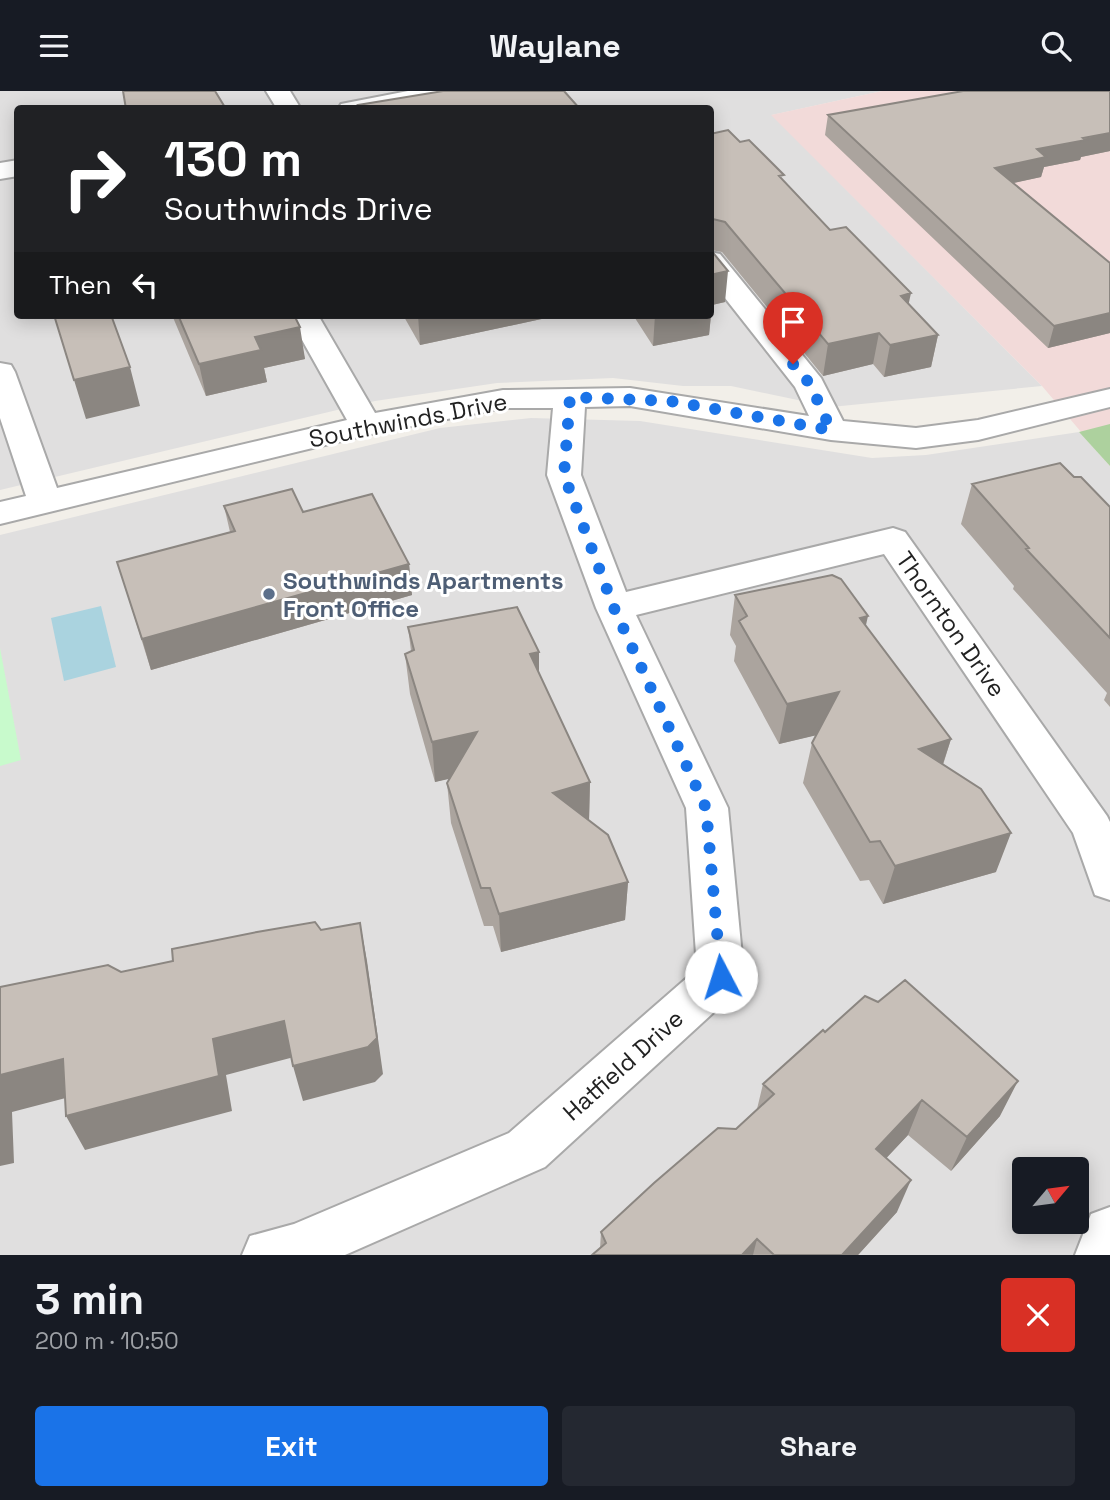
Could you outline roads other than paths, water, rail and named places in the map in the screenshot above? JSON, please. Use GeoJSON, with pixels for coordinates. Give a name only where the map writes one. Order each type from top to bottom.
{"type":"FeatureCollection","features":[{"type":"Feature","properties":{"kind":"street"},"geometry":{"type":"LineString","coordinates":[[372,105],[447,91]]}},
{"type":"Feature","properties":{"kind":"street"},"geometry":{"type":"LineString","coordinates":[[714,265],[810,384],[831,430]]}},
{"type":"Feature","properties":{"kind":"street"},"geometry":{"type":"LineString","coordinates":[[305,319],[366,425]]}},
{"type":"Feature","properties":{"kind":"street"},"geometry":{"type":"LineString","coordinates":[[0,372],[45,502]]}},
{"type":"Feature","properties":{"kind":"street","name":"Southwinds Drive"},"geometry":{"type":"LineString","coordinates":[[0,513],[366,425],[503,399],[570,397],[670,401],[831,430],[916,438],[978,430],[1110,398]]}},
{"type":"Feature","properties":{"kind":"street","name":"Hatfield Drive"},"geometry":{"type":"LineString","coordinates":[[269,1255],[296,1250],[527,1150],[721,977],[706,808],[614,608],[564,475],[570,397]]}},
{"type":"Feature","properties":{"kind":"street","name":"Thornton Drive"},"geometry":{"type":"LineString","coordinates":[[614,608],[893,540],[1092,828],[1110,882]]}},
{"type":"Feature","properties":{"kind":"street"},"geometry":{"type":"LineString","coordinates":[[1102,1255],[1110,1234]]}},
{"type":"Feature","properties":{"kind":"water"},"geometry":{"type":"Polygon","coordinates":[[[101,606],[116,667],[64,681],[51,618],[101,606]]]}},
{"type":"Feature","properties":{"kind":"place","name":"Southwinds Apartments Front Office"},"geometry":{"type":"Point","coordinates":[269,594]}}]}
